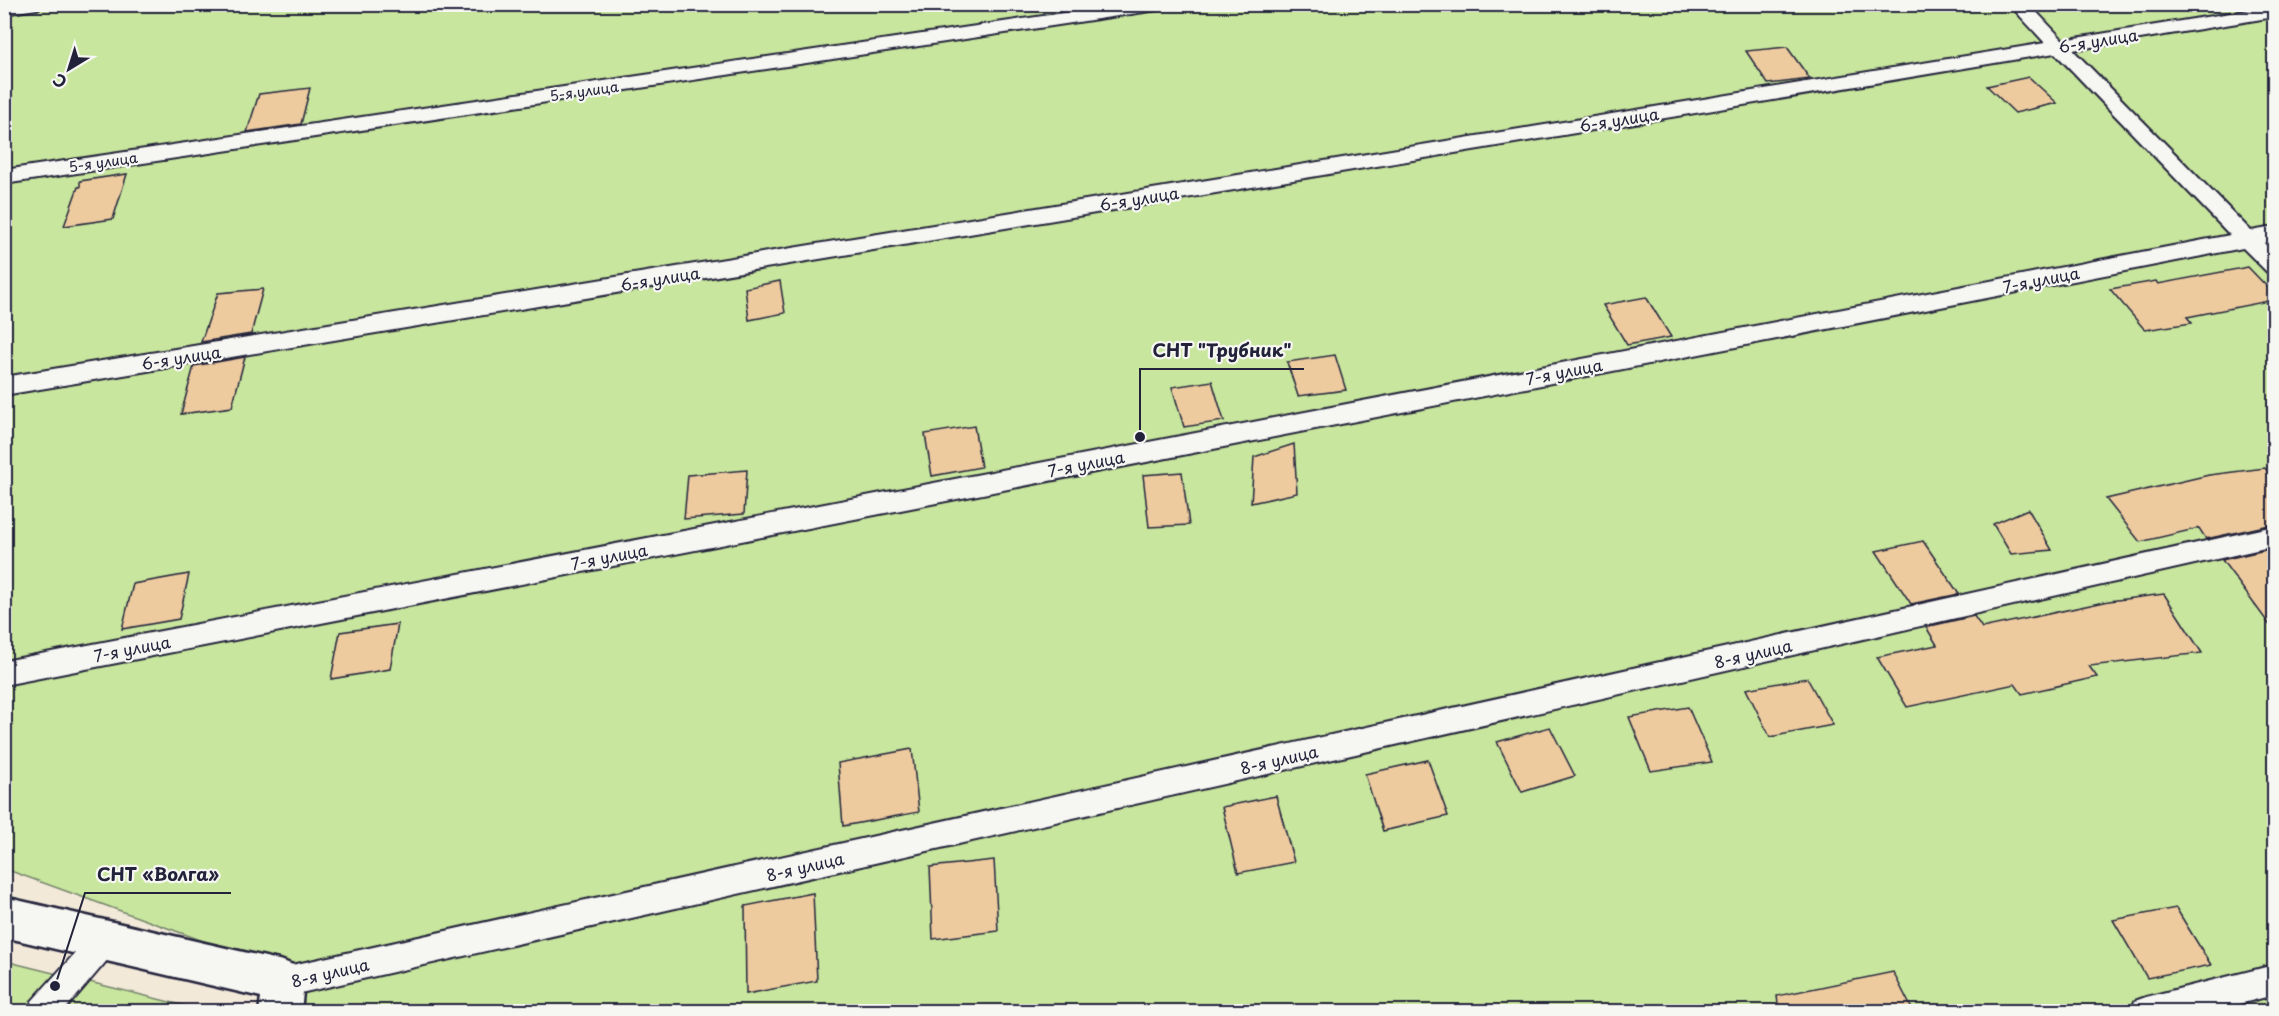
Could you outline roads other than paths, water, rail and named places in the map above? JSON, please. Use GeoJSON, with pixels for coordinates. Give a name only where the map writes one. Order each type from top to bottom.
{"type":"FeatureCollection","features":[{"type":"Feature","properties":{"kind":"street"},"geometry":{"type":"LineString","coordinates":[[4,916],[105,941],[281,997]]}},
{"type":"Feature","properties":{"kind":"lane"},"geometry":{"type":"LineString","coordinates":[[4,9],[37,4]]}},
{"type":"Feature","properties":{"kind":"lane","name":"5-я улица"},"geometry":{"type":"LineString","coordinates":[[4,177],[1164,4]]}},
{"type":"Feature","properties":{"kind":"lane"},"geometry":{"type":"LineString","coordinates":[[2018,4],[2274,267]]}},
{"type":"Feature","properties":{"kind":"lane","name":"6-я улица"},"geometry":{"type":"LineString","coordinates":[[4,386],[2274,11]]}},
{"type":"Feature","properties":{"kind":"lane","name":"7-я улица"},"geometry":{"type":"LineString","coordinates":[[4,673],[2274,234]]}},
{"type":"Feature","properties":{"kind":"lane","name":"8-я улица"},"geometry":{"type":"LineString","coordinates":[[281,997],[2274,536]]}},
{"type":"Feature","properties":{"kind":"lane"},"geometry":{"type":"LineString","coordinates":[[43,1011],[105,941]]}},
{"type":"Feature","properties":{"kind":"lane"},"geometry":{"type":"LineString","coordinates":[[2146,1011],[2274,980]]}},
{"type":"Feature","properties":{"kind":"place","name":"СНТ \"Трубник\""},"geometry":{"type":"Point","coordinates":[1140,437]}},
{"type":"Feature","properties":{"kind":"place","name":"СНТ «Волга»"},"geometry":{"type":"Point","coordinates":[55,986]}}]}
